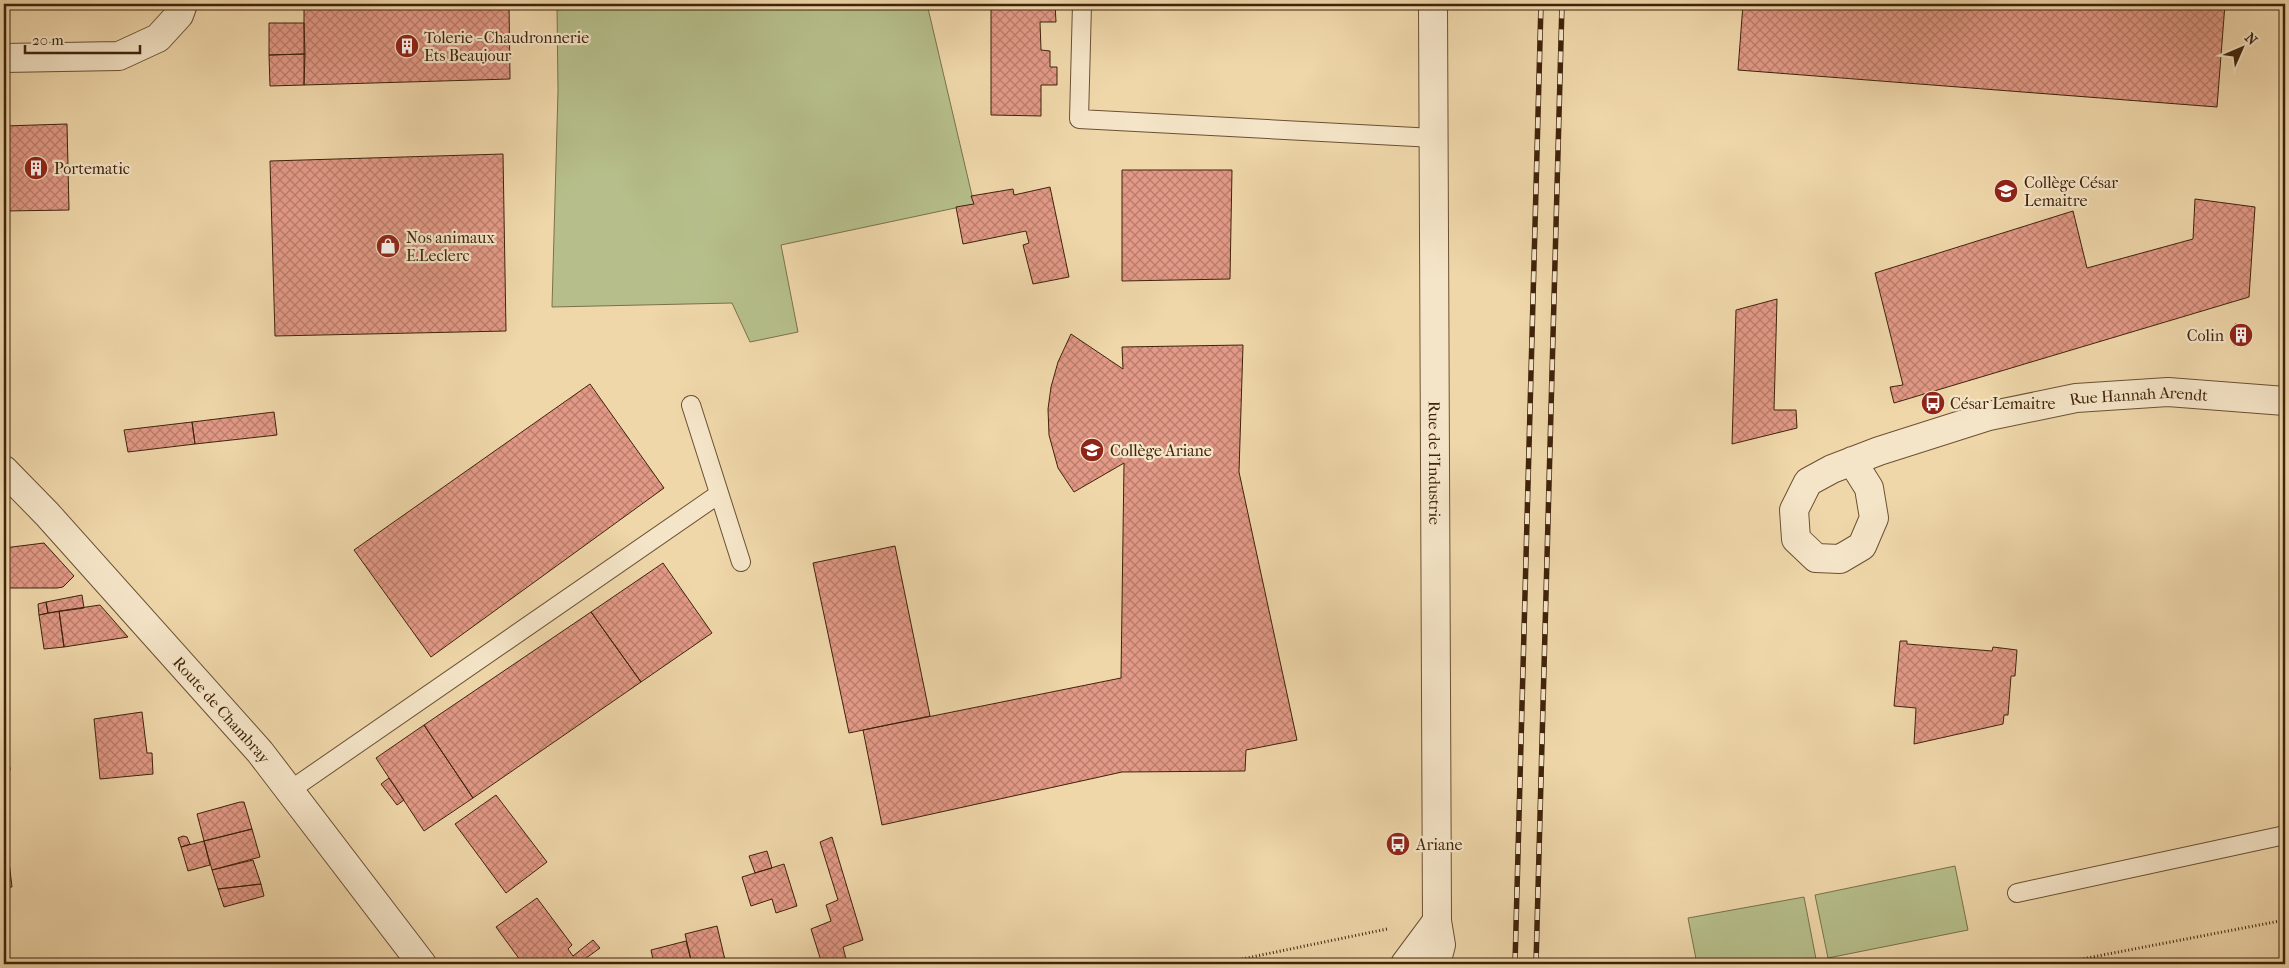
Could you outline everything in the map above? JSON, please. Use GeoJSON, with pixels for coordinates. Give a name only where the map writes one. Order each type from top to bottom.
{"type":"FeatureCollection","features":[{"type":"Feature","properties":{"kind":"street"},"geometry":{"type":"LineString","coordinates":[[4,58],[119,56],[158,38],[179,14],[183,4]]}},
{"type":"Feature","properties":{"kind":"street","name":"Rue de l'Industrie"},"geometry":{"type":"LineString","coordinates":[[1433,4],[1437,921],[1441,945],[1436,964]]}},
{"type":"Feature","properties":{"kind":"street","name":"Rue Hannah Arendt"},"geometry":{"type":"LineString","coordinates":[[1852,461],[1989,416],[2076,398],[2168,392],[2285,401]]}},
{"type":"Feature","properties":{"kind":"street","name":"Route de Chambray"},"geometry":{"type":"LineString","coordinates":[[4,470],[47,514],[260,752],[422,964]]}},
{"type":"Feature","properties":{"kind":"street"},"geometry":{"type":"LineString","coordinates":[[1405,964],[1437,921]]}},
{"type":"Feature","properties":{"kind":"lane"},"geometry":{"type":"LineString","coordinates":[[1082,4],[1079,119],[1434,138]]}},
{"type":"Feature","properties":{"kind":"lane"},"geometry":{"type":"LineString","coordinates":[[690,405],[742,562]]}},
{"type":"Feature","properties":{"kind":"lane"},"geometry":{"type":"LineString","coordinates":[[290,791],[719,494]]}},
{"type":"Feature","properties":{"kind":"lane"},"geometry":{"type":"LineString","coordinates":[[2017,893],[2285,835]]}},
{"type":"Feature","properties":{"kind":"path"},"geometry":{"type":"LineString","coordinates":[[2056,964],[2285,920]]}},
{"type":"Feature","properties":{"kind":"path"},"geometry":{"type":"LineString","coordinates":[[1218,964],[1437,921]]}},
{"type":"Feature","properties":{"kind":"green space"},"geometry":{"type":"Polygon","coordinates":[[[557,4],[927,4],[974,204],[781,245],[798,332],[750,342],[732,303],[552,307],[558,91],[557,4]]]}},
{"type":"Feature","properties":{"kind":"green space"},"geometry":{"type":"Polygon","coordinates":[[[1955,866],[1968,930],[1828,958],[1815,895],[1955,866]]]}},
{"type":"Feature","properties":{"kind":"green space"},"geometry":{"type":"Polygon","coordinates":[[[1804,897],[1816,959],[1786,964],[1697,964],[1688,918],[1804,897]]]}},
{"type":"Feature","properties":{"kind":"building","name":"Tolerie - Chaudronnerie Ets Beaujour"},"geometry":{"type":"Polygon","coordinates":[[[304,4],[509,4],[510,79],[304,85],[304,4]]]}},
{"type":"Feature","properties":{"kind":"building"},"geometry":{"type":"Polygon","coordinates":[[[991,4],[1055,4],[1056,22],[1040,22],[1041,50],[1050,51],[1050,67],[1057,67],[1057,85],[1041,85],[1041,116],[991,115],[991,4]]]}},
{"type":"Feature","properties":{"kind":"building"},"geometry":{"type":"Polygon","coordinates":[[[1743,4],[2225,4],[2217,107],[1738,70],[1743,4]]]}},
{"type":"Feature","properties":{"kind":"building"},"geometry":{"type":"Polygon","coordinates":[[[269,23],[304,23],[305,54],[269,55],[269,23]]]}},
{"type":"Feature","properties":{"kind":"building"},"geometry":{"type":"Polygon","coordinates":[[[305,54],[304,85],[270,86],[269,55],[305,54]]]}},
{"type":"Feature","properties":{"kind":"building","name":"Portematic"},"geometry":{"type":"Polygon","coordinates":[[[67,124],[69,210],[4,211],[4,126],[67,124]]]}},
{"type":"Feature","properties":{"kind":"building","name":"Nos animaux E.Leclerc"},"geometry":{"type":"Polygon","coordinates":[[[503,154],[506,331],[275,336],[270,161],[503,154]]]}},
{"type":"Feature","properties":{"kind":"building"},"geometry":{"type":"Polygon","coordinates":[[[1122,170],[1232,170],[1230,279],[1122,281],[1122,170]]]}},
{"type":"Feature","properties":{"kind":"building"},"geometry":{"type":"Polygon","coordinates":[[[1050,187],[1069,277],[1033,284],[1023,245],[1029,243],[1026,231],[963,244],[956,207],[974,204],[971,196],[1013,189],[1014,195],[1050,187]]]}},
{"type":"Feature","properties":{"kind":"building"},"geometry":{"type":"Polygon","coordinates":[[[2195,199],[2255,207],[2249,297],[1894,403],[1890,387],[1903,385],[1875,273],[2073,211],[2087,268],[2193,239],[2195,199]]]}},
{"type":"Feature","properties":{"kind":"building"},"geometry":{"type":"Polygon","coordinates":[[[1777,299],[1774,410],[1796,410],[1797,428],[1732,444],[1736,310],[1777,299]]]}},
{"type":"Feature","properties":{"kind":"building","name":"Colin"},"geometry":{"type":"Polygon","coordinates":[[[2235,324],[2247,325],[2246,346],[2234,345],[2235,324]]]}},
{"type":"Feature","properties":{"kind":"building"},"geometry":{"type":"Polygon","coordinates":[[[1071,334],[1123,369],[1122,347],[1243,345],[1239,472],[1297,740],[1246,750],[1245,771],[1122,772],[882,825],[863,730],[1121,678],[1124,463],[1074,492],[1058,468],[1049,435],[1048,409],[1051,387],[1058,362],[1071,334]]]}},
{"type":"Feature","properties":{"kind":"building"},"geometry":{"type":"Polygon","coordinates":[[[590,384],[664,488],[431,657],[354,550],[590,384]]]}},
{"type":"Feature","properties":{"kind":"building"},"geometry":{"type":"Polygon","coordinates":[[[274,412],[277,435],[195,444],[192,422],[274,412]]]}},
{"type":"Feature","properties":{"kind":"building"},"geometry":{"type":"Polygon","coordinates":[[[192,422],[195,444],[128,452],[124,430],[192,422]]]}},
{"type":"Feature","properties":{"kind":"building"},"geometry":{"type":"Polygon","coordinates":[[[44,543],[74,576],[63,587],[5,588],[4,548],[44,543]]]}},
{"type":"Feature","properties":{"kind":"building"},"geometry":{"type":"Polygon","coordinates":[[[895,546],[930,716],[849,733],[813,563],[895,546]]]}},
{"type":"Feature","properties":{"kind":"building"},"geometry":{"type":"Polygon","coordinates":[[[663,563],[712,633],[641,682],[591,612],[663,563]]]}},
{"type":"Feature","properties":{"kind":"building"},"geometry":{"type":"Polygon","coordinates":[[[82,595],[84,608],[48,613],[46,602],[82,595]]]}},
{"type":"Feature","properties":{"kind":"building"},"geometry":{"type":"Polygon","coordinates":[[[46,602],[48,613],[39,615],[38,604],[46,602]]]}},
{"type":"Feature","properties":{"kind":"building"},"geometry":{"type":"Polygon","coordinates":[[[100,605],[128,637],[64,647],[59,611],[100,605]]]}},
{"type":"Feature","properties":{"kind":"building"},"geometry":{"type":"Polygon","coordinates":[[[59,611],[64,647],[44,649],[39,615],[59,611]]]}},
{"type":"Feature","properties":{"kind":"building"},"geometry":{"type":"Polygon","coordinates":[[[591,612],[641,682],[473,798],[424,725],[591,612]]]}},
{"type":"Feature","properties":{"kind":"building"},"geometry":{"type":"Polygon","coordinates":[[[1900,641],[1907,641],[1907,644],[1992,651],[1993,647],[2017,650],[2015,676],[2011,676],[2008,715],[2004,715],[2003,724],[1914,744],[1916,708],[1894,706],[1900,641]]]}},
{"type":"Feature","properties":{"kind":"building"},"geometry":{"type":"Polygon","coordinates":[[[142,712],[147,753],[152,753],[153,774],[100,779],[94,719],[142,712]]]}},
{"type":"Feature","properties":{"kind":"building"},"geometry":{"type":"Polygon","coordinates":[[[4,717],[10,770],[4,771],[4,717]]]}},
{"type":"Feature","properties":{"kind":"building"},"geometry":{"type":"Polygon","coordinates":[[[424,725],[473,798],[424,831],[376,758],[424,725]]]}},
{"type":"Feature","properties":{"kind":"building"},"geometry":{"type":"Polygon","coordinates":[[[389,778],[404,800],[397,805],[381,784],[389,778]]]}},
{"type":"Feature","properties":{"kind":"building"},"geometry":{"type":"Polygon","coordinates":[[[496,795],[547,862],[506,893],[455,824],[496,795]]]}},
{"type":"Feature","properties":{"kind":"building"},"geometry":{"type":"Polygon","coordinates":[[[244,802],[252,829],[204,841],[197,814],[244,802]]]}},
{"type":"Feature","properties":{"kind":"building"},"geometry":{"type":"Polygon","coordinates":[[[4,819],[12,887],[4,887],[4,819]]]}},
{"type":"Feature","properties":{"kind":"building"},"geometry":{"type":"Polygon","coordinates":[[[252,829],[260,857],[212,870],[204,841],[252,829]]]}},
{"type":"Feature","properties":{"kind":"building"},"geometry":{"type":"Polygon","coordinates":[[[187,837],[190,844],[181,847],[178,838],[187,837]]]}},
{"type":"Feature","properties":{"kind":"building"},"geometry":{"type":"Polygon","coordinates":[[[832,837],[863,940],[843,947],[846,959],[822,964],[811,929],[831,921],[826,905],[838,900],[820,842],[832,837]]]}},
{"type":"Feature","properties":{"kind":"building"},"geometry":{"type":"Polygon","coordinates":[[[204,841],[210,865],[188,871],[181,847],[204,841]]]}},
{"type":"Feature","properties":{"kind":"building"},"geometry":{"type":"Polygon","coordinates":[[[767,851],[772,868],[755,873],[749,856],[767,851]]]}},
{"type":"Feature","properties":{"kind":"building"},"geometry":{"type":"Polygon","coordinates":[[[253,860],[261,884],[218,889],[212,870],[253,860]]]}},
{"type":"Feature","properties":{"kind":"building"},"geometry":{"type":"Polygon","coordinates":[[[784,864],[797,906],[776,913],[772,899],[751,906],[742,877],[784,864]]]}},
{"type":"Feature","properties":{"kind":"building"},"geometry":{"type":"Polygon","coordinates":[[[261,884],[264,896],[224,907],[218,889],[261,884]]]}},
{"type":"Feature","properties":{"kind":"building"},"geometry":{"type":"Polygon","coordinates":[[[537,898],[572,945],[568,949],[573,956],[593,940],[600,948],[578,964],[523,964],[496,927],[537,898]]]}},
{"type":"Feature","properties":{"kind":"building"},"geometry":{"type":"Polygon","coordinates":[[[717,926],[726,964],[692,964],[685,934],[717,926]]]}},
{"type":"Feature","properties":{"kind":"building"},"geometry":{"type":"Polygon","coordinates":[[[686,941],[692,964],[654,964],[651,950],[686,941]]]}},
{"type":"Feature","properties":{"kind":"railway"},"geometry":{"type":"LineString","coordinates":[[1515,964],[1541,4]]}},
{"type":"Feature","properties":{"kind":"railway"},"geometry":{"type":"LineString","coordinates":[[1536,964],[1562,4]]}},
{"type":"Feature","properties":{"kind":"place","name":"Tolerie - Chaudronnerie Ets Beaujour"},"geometry":{"type":"Point","coordinates":[407,46]}},
{"type":"Feature","properties":{"kind":"place","name":"Portematic"},"geometry":{"type":"Point","coordinates":[36,168]}},
{"type":"Feature","properties":{"kind":"place","name":"Collège César Lemaitre"},"geometry":{"type":"Point","coordinates":[2006,191]}},
{"type":"Feature","properties":{"kind":"place","name":"Nos animaux E.Leclerc"},"geometry":{"type":"Point","coordinates":[388,246]}},
{"type":"Feature","properties":{"kind":"place","name":"Colin"},"geometry":{"type":"Point","coordinates":[2241,335]}},
{"type":"Feature","properties":{"kind":"place","name":"César Lemaitre"},"geometry":{"type":"Point","coordinates":[1933,403]}},
{"type":"Feature","properties":{"kind":"place","name":"Collège Ariane"},"geometry":{"type":"Point","coordinates":[1092,450]}},
{"type":"Feature","properties":{"kind":"place","name":"Ariane"},"geometry":{"type":"Point","coordinates":[1398,844]}}]}
